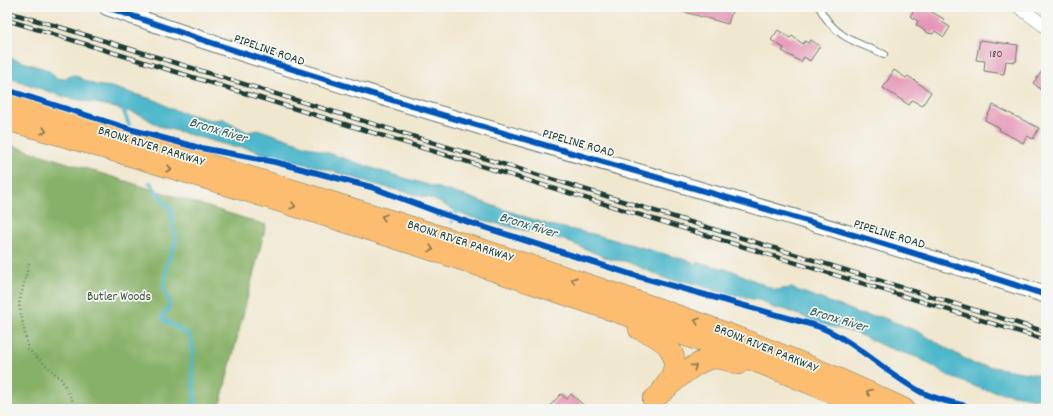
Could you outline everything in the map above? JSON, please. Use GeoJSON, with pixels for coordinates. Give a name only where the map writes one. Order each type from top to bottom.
{"type":"FeatureCollection","features":[{"type":"Feature","properties":{"kind":"highway","name":"BRONX RIVER PARKWAY"},"geometry":{"type":"LineString","coordinates":[[7,104],[378,215],[684,317],[799,361],[904,409]]}},
{"type":"Feature","properties":{"kind":"highway","name":"BRONX RIVER PARKWAY"},"geometry":{"type":"LineString","coordinates":[[7,120],[381,233],[554,290],[728,350],[821,388],[867,409]]}},
{"type":"Feature","properties":{"kind":"highway"},"geometry":{"type":"LineString","coordinates":[[554,290],[608,318],[654,335],[668,346],[674,360],[672,372],[668,382],[649,405]]}},
{"type":"Feature","properties":{"kind":"highway"},"geometry":{"type":"LineString","coordinates":[[649,405],[701,362],[714,358],[730,361],[851,409]]}},
{"type":"Feature","properties":{"kind":"street","name":"PIPELINE ROAD"},"geometry":{"type":"LineString","coordinates":[[107,7],[316,78],[791,217],[1046,295]]}},
{"type":"Feature","properties":{"kind":"street"},"geometry":{"type":"LineString","coordinates":[[1019,7],[1046,28]]}},
{"type":"Feature","properties":{"kind":"lane"},"geometry":{"type":"LineString","coordinates":[[819,7],[826,20],[836,32],[884,54]]}},
{"type":"Feature","properties":{"kind":"path"},"geometry":{"type":"LineString","coordinates":[[29,263],[19,304],[28,349],[61,379],[77,409]]}},
{"type":"Feature","properties":{"kind":"green space","name":"Butler Woods"},"geometry":{"type":"Polygon","coordinates":[[[7,144],[266,225],[219,409],[7,409],[7,144]]]}},
{"type":"Feature","properties":{"kind":"water","name":"Bronx River"},"geometry":{"type":"Polygon","coordinates":[[[7,57],[48,70],[56,78],[64,79],[74,75],[95,85],[111,87],[158,101],[171,109],[210,120],[223,119],[247,132],[260,130],[384,172],[465,196],[549,225],[593,234],[693,262],[692,264],[696,265],[697,262],[733,271],[775,290],[791,288],[851,310],[857,314],[881,317],[917,331],[974,364],[1046,376],[1046,401],[982,389],[951,377],[917,357],[886,347],[856,333],[825,325],[784,309],[773,308],[762,301],[721,292],[688,282],[670,280],[625,261],[612,260],[564,240],[466,216],[433,199],[381,186],[329,170],[260,153],[248,148],[234,147],[159,126],[141,115],[105,105],[65,97],[7,77],[7,57]]]}},
{"type":"Feature","properties":{"kind":"building"},"geometry":{"type":"Polygon","coordinates":[[[678,7],[717,7],[732,11],[728,24],[677,10],[678,7]]]}},
{"type":"Feature","properties":{"kind":"building"},"geometry":{"type":"Polygon","coordinates":[[[916,7],[923,7],[944,19],[942,22],[950,27],[944,37],[935,31],[933,34],[928,33],[916,25],[918,21],[910,16],[916,7]]]}},
{"type":"Feature","properties":{"kind":"building"},"geometry":{"type":"Polygon","coordinates":[[[778,30],[790,38],[792,36],[803,44],[805,41],[808,43],[811,40],[820,46],[810,61],[804,57],[801,62],[782,51],[784,48],[771,40],[778,30]]]}},
{"type":"Feature","properties":{"kind":"building"},"geometry":{"type":"Polygon","coordinates":[[[980,40],[1018,45],[1016,62],[1006,61],[1004,74],[984,71],[985,61],[976,60],[980,40]]]}},
{"type":"Feature","properties":{"kind":"building"},"geometry":{"type":"Polygon","coordinates":[[[1046,66],[1046,94],[1033,83],[1046,66]]]}},
{"type":"Feature","properties":{"kind":"building"},"geometry":{"type":"Polygon","coordinates":[[[894,70],[906,78],[908,76],[931,92],[922,106],[912,100],[909,105],[883,88],[894,70]]]}},
{"type":"Feature","properties":{"kind":"building"},"geometry":{"type":"Polygon","coordinates":[[[993,105],[1039,128],[1033,139],[1027,136],[1023,143],[999,130],[1000,128],[985,120],[993,105]]]}},
{"type":"Feature","properties":{"kind":"building"},"geometry":{"type":"Polygon","coordinates":[[[561,394],[567,399],[571,394],[588,409],[547,409],[561,394]]]}},
{"type":"Feature","properties":{"kind":"waterway"},"geometry":{"type":"LineString","coordinates":[[122,106],[129,125]]}},
{"type":"Feature","properties":{"kind":"waterway"},"geometry":{"type":"LineString","coordinates":[[150,183],[171,210],[176,241],[167,264],[164,287],[169,300],[168,310],[163,315],[163,319],[190,336],[193,347],[192,371],[195,399],[192,409]]}},
{"type":"Feature","properties":{"kind":"waterway"},"geometry":{"type":"LineString","coordinates":[[452,222],[458,207]]}},
{"type":"Feature","properties":{"kind":"railway"},"geometry":{"type":"LineString","coordinates":[[7,12],[1046,332]]}},
{"type":"Feature","properties":{"kind":"railway"},"geometry":{"type":"LineString","coordinates":[[7,20],[1046,340]]}},
{"type":"Feature","properties":{"kind":"cycle path"},"geometry":{"type":"LineString","coordinates":[[107,7],[223,47],[340,84],[458,120],[812,222],[1046,295]]}},
{"type":"Feature","properties":{"kind":"cycle path"},"geometry":{"type":"LineString","coordinates":[[7,90],[133,130],[196,147],[275,162],[371,187],[443,214],[630,274],[817,326],[831,332],[857,348],[895,376],[921,392],[941,400],[977,409]]}}]}
